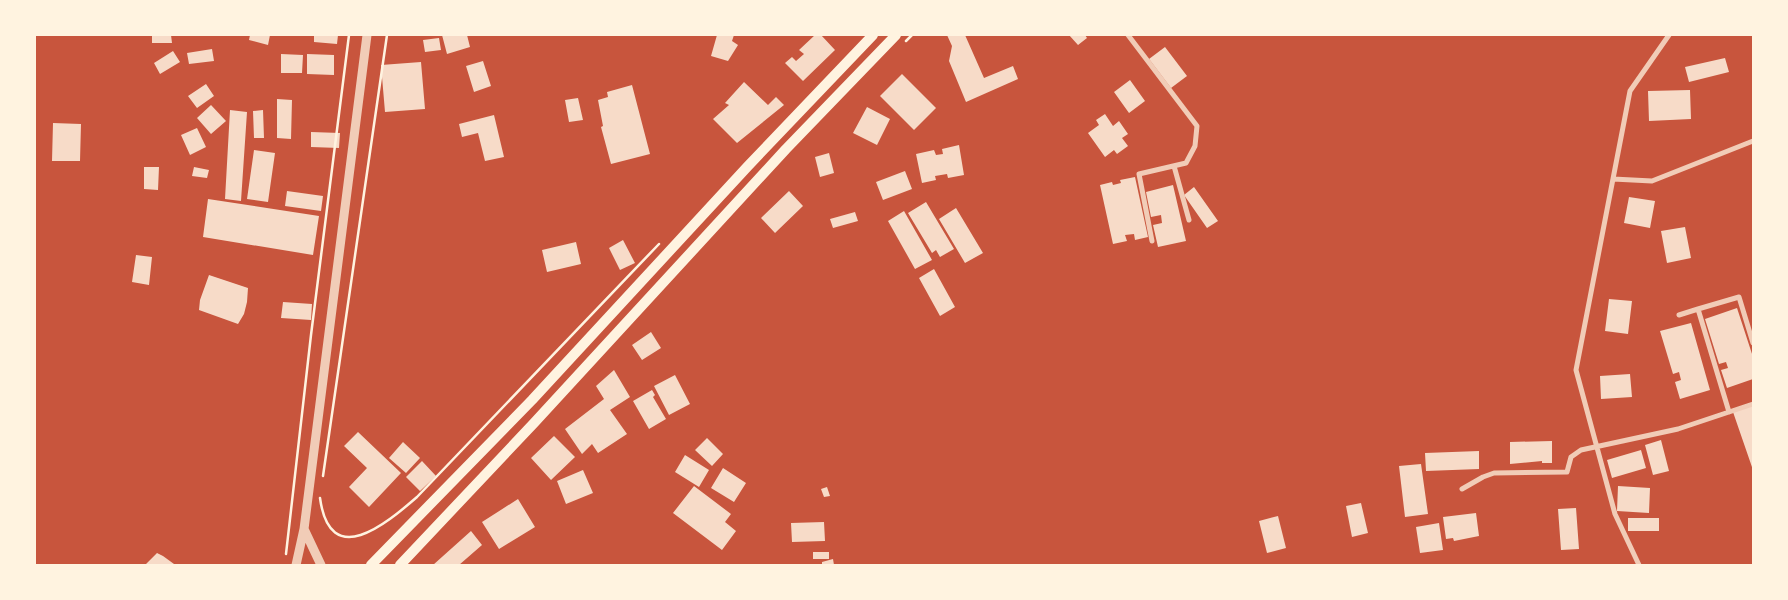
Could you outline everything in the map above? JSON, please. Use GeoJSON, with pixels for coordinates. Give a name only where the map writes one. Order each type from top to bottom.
{"type":"FeatureCollection","features":[{"type":"Feature","properties":{"kind":"main road"},"geometry":{"type":"LineString","coordinates":[[371,565],[532,400],[748,166],[873,35]]}},
{"type":"Feature","properties":{"kind":"main road"},"geometry":{"type":"LineString","coordinates":[[400,565],[534,423],[786,149],[896,35]]}},
{"type":"Feature","properties":{"kind":"street"},"geometry":{"type":"LineString","coordinates":[[296,565],[304,529],[367,35]]}},
{"type":"Feature","properties":{"kind":"street"},"geometry":{"type":"LineString","coordinates":[[1128,35],[1197,126],[1195,146],[1186,163],[1139,174],[1152,241]]}},
{"type":"Feature","properties":{"kind":"street"},"geometry":{"type":"LineString","coordinates":[[1639,565],[1614,514],[1576,370],[1630,91],[1669,35]]}},
{"type":"Feature","properties":{"kind":"street"},"geometry":{"type":"LineString","coordinates":[[1613,179],[1652,182],[1753,141]]}},
{"type":"Feature","properties":{"kind":"street"},"geometry":{"type":"LineString","coordinates":[[1174,166],[1189,220]]}},
{"type":"Feature","properties":{"kind":"street"},"geometry":{"type":"LineString","coordinates":[[1679,315],[1739,297],[1753,343]]}},
{"type":"Feature","properties":{"kind":"street"},"geometry":{"type":"LineString","coordinates":[[1698,309],[1729,412]]}},
{"type":"Feature","properties":{"kind":"street"},"geometry":{"type":"LineString","coordinates":[[1462,489],[1494,472],[1567,472],[1571,457],[1581,450],[1678,429],[1753,404]]}},
{"type":"Feature","properties":{"kind":"street"},"geometry":{"type":"LineString","coordinates":[[304,529],[320,565]]}},
{"type":"Feature","properties":{"kind":"path"},"geometry":{"type":"LineString","coordinates":[[286,555],[311,335],[349,35]]}},
{"type":"Feature","properties":{"kind":"path"},"geometry":{"type":"LineString","coordinates":[[323,476],[388,35]]}},
{"type":"Feature","properties":{"kind":"path"},"geometry":{"type":"LineString","coordinates":[[319,495],[322,514],[329,528],[346,537],[365,535],[392,519],[424,490],[665,238]]}},
{"type":"Feature","properties":{"kind":"building"},"geometry":{"type":"Polygon","coordinates":[[[152,35],[171,35],[172,43],[152,43],[152,35]]]}},
{"type":"Feature","properties":{"kind":"building"},"geometry":{"type":"Polygon","coordinates":[[[250,35],[270,35],[268,45],[249,40],[250,35]]]}},
{"type":"Feature","properties":{"kind":"building"},"geometry":{"type":"Polygon","coordinates":[[[314,35],[338,35],[337,44],[314,42],[314,35]]]}},
{"type":"Feature","properties":{"kind":"building"},"geometry":{"type":"Polygon","coordinates":[[[442,35],[467,35],[470,47],[447,54],[442,35]]]}},
{"type":"Feature","properties":{"kind":"building"},"geometry":{"type":"Polygon","coordinates":[[[717,35],[734,35],[732,41],[738,45],[728,61],[711,56],[717,35]]]}},
{"type":"Feature","properties":{"kind":"building"},"geometry":{"type":"Polygon","coordinates":[[[815,35],[821,35],[835,50],[803,81],[785,63],[792,57],[796,61],[804,54],[799,50],[815,35]]]}},
{"type":"Feature","properties":{"kind":"building"},"geometry":{"type":"Polygon","coordinates":[[[947,35],[965,35],[984,78],[1013,66],[1018,79],[966,102],[949,61],[952,46],[947,35]]]}},
{"type":"Feature","properties":{"kind":"building"},"geometry":{"type":"Polygon","coordinates":[[[1069,35],[1085,35],[1087,38],[1078,45],[1069,35]]]}},
{"type":"Feature","properties":{"kind":"building"},"geometry":{"type":"Polygon","coordinates":[[[439,38],[441,50],[425,52],[423,40],[439,38]]]}},
{"type":"Feature","properties":{"kind":"building"},"geometry":{"type":"Polygon","coordinates":[[[1165,47],[1187,76],[1171,88],[1149,59],[1165,47]]]}},
{"type":"Feature","properties":{"kind":"building"},"geometry":{"type":"Polygon","coordinates":[[[212,49],[214,61],[189,64],[187,53],[212,49]]]}},
{"type":"Feature","properties":{"kind":"building"},"geometry":{"type":"Polygon","coordinates":[[[173,51],[180,62],[160,74],[154,63],[173,51]]]}},
{"type":"Feature","properties":{"kind":"building"},"geometry":{"type":"Polygon","coordinates":[[[281,54],[303,55],[302,73],[281,73],[281,54]]]}},
{"type":"Feature","properties":{"kind":"building"},"geometry":{"type":"Polygon","coordinates":[[[307,54],[334,55],[334,75],[307,74],[307,54]]]}},
{"type":"Feature","properties":{"kind":"building"},"geometry":{"type":"Polygon","coordinates":[[[1725,58],[1729,72],[1689,82],[1685,67],[1725,58]]]}},
{"type":"Feature","properties":{"kind":"building"},"geometry":{"type":"Polygon","coordinates":[[[483,61],[491,86],[474,92],[466,66],[483,61]]]}},
{"type":"Feature","properties":{"kind":"building"},"geometry":{"type":"Polygon","coordinates":[[[421,62],[425,109],[385,112],[381,65],[421,62]]]}},
{"type":"Feature","properties":{"kind":"building"},"geometry":{"type":"Polygon","coordinates":[[[902,74],[936,108],[914,130],[880,96],[902,74]]]}},
{"type":"Feature","properties":{"kind":"building"},"geometry":{"type":"Polygon","coordinates":[[[1130,80],[1145,101],[1129,113],[1114,92],[1130,80]]]}},
{"type":"Feature","properties":{"kind":"building"},"geometry":{"type":"Polygon","coordinates":[[[744,82],[768,105],[776,97],[784,105],[737,143],[713,119],[729,105],[725,103],[744,82]]]}},
{"type":"Feature","properties":{"kind":"building"},"geometry":{"type":"Polygon","coordinates":[[[206,84],[214,96],[197,108],[188,96],[206,84]]]}},
{"type":"Feature","properties":{"kind":"building"},"geometry":{"type":"Polygon","coordinates":[[[632,85],[650,154],[611,164],[601,127],[603,126],[598,100],[608,97],[607,92],[632,85]]]}},
{"type":"Feature","properties":{"kind":"building"},"geometry":{"type":"Polygon","coordinates":[[[1690,90],[1691,119],[1649,121],[1648,91],[1690,90]]]}},
{"type":"Feature","properties":{"kind":"building"},"geometry":{"type":"Polygon","coordinates":[[[578,98],[583,120],[569,122],[565,100],[578,98]]]}},
{"type":"Feature","properties":{"kind":"building"},"geometry":{"type":"Polygon","coordinates":[[[277,99],[292,100],[291,139],[277,138],[277,99]]]}},
{"type":"Feature","properties":{"kind":"building"},"geometry":{"type":"Polygon","coordinates":[[[211,105],[226,121],[211,134],[197,118],[211,105]]]}},
{"type":"Feature","properties":{"kind":"building"},"geometry":{"type":"Polygon","coordinates":[[[867,107],[890,119],[877,145],[853,133],[867,107]]]}},
{"type":"Feature","properties":{"kind":"building"},"geometry":{"type":"Polygon","coordinates":[[[230,110],[247,112],[241,201],[225,199],[230,110]]]}},
{"type":"Feature","properties":{"kind":"building"},"geometry":{"type":"Polygon","coordinates":[[[263,110],[264,138],[254,138],[253,111],[263,110]]]}},
{"type":"Feature","properties":{"kind":"building"},"geometry":{"type":"Polygon","coordinates":[[[1105,114],[1113,126],[1119,121],[1128,134],[1122,138],[1128,146],[1117,154],[1114,150],[1105,157],[1088,133],[1099,125],[1096,120],[1105,114]]]}},
{"type":"Feature","properties":{"kind":"building"},"geometry":{"type":"Polygon","coordinates":[[[494,115],[504,157],[485,161],[478,133],[462,137],[459,124],[494,115]]]}},
{"type":"Feature","properties":{"kind":"building"},"geometry":{"type":"Polygon","coordinates":[[[53,123],[81,124],[80,161],[52,161],[53,123]]]}},
{"type":"Feature","properties":{"kind":"building"},"geometry":{"type":"Polygon","coordinates":[[[197,128],[206,147],[190,155],[181,135],[197,128]]]}},
{"type":"Feature","properties":{"kind":"building"},"geometry":{"type":"Polygon","coordinates":[[[311,132],[340,133],[339,148],[311,147],[311,132]]]}},
{"type":"Feature","properties":{"kind":"building"},"geometry":{"type":"Polygon","coordinates":[[[959,145],[964,175],[948,178],[947,174],[935,176],[936,180],[922,183],[916,154],[934,150],[936,155],[943,154],[942,149],[959,145]]]}},
{"type":"Feature","properties":{"kind":"building"},"geometry":{"type":"Polygon","coordinates":[[[254,150],[275,153],[268,202],[247,199],[254,150]]]}},
{"type":"Feature","properties":{"kind":"building"},"geometry":{"type":"Polygon","coordinates":[[[829,153],[834,173],[820,177],[815,157],[829,153]]]}},
{"type":"Feature","properties":{"kind":"building"},"geometry":{"type":"Polygon","coordinates":[[[144,167],[159,167],[158,190],[144,189],[144,167]]]}},
{"type":"Feature","properties":{"kind":"building"},"geometry":{"type":"Polygon","coordinates":[[[194,167],[209,170],[207,178],[192,176],[194,167]]]}},
{"type":"Feature","properties":{"kind":"building"},"geometry":{"type":"Polygon","coordinates":[[[905,171],[912,189],[883,200],[876,182],[905,171]]]}},
{"type":"Feature","properties":{"kind":"building"},"geometry":{"type":"Polygon","coordinates":[[[1135,177],[1148,237],[1135,240],[1134,234],[1125,235],[1127,241],[1113,244],[1100,185],[1112,182],[1113,185],[1121,183],[1120,180],[1135,177]]]}},
{"type":"Feature","properties":{"kind":"building"},"geometry":{"type":"Polygon","coordinates":[[[1173,185],[1186,241],[1158,247],[1153,225],[1162,223],[1161,215],[1151,217],[1146,192],[1173,185]]]}},
{"type":"Feature","properties":{"kind":"building"},"geometry":{"type":"Polygon","coordinates":[[[1194,187],[1218,221],[1207,228],[1184,195],[1194,187]]]}},
{"type":"Feature","properties":{"kind":"building"},"geometry":{"type":"Polygon","coordinates":[[[287,191],[323,196],[321,211],[285,206],[287,191]]]}},
{"type":"Feature","properties":{"kind":"building"},"geometry":{"type":"Polygon","coordinates":[[[789,191],[803,206],[775,233],[761,218],[789,191]]]}},
{"type":"Feature","properties":{"kind":"building"},"geometry":{"type":"Polygon","coordinates":[[[1629,197],[1655,201],[1650,228],[1624,223],[1629,197]]]}},
{"type":"Feature","properties":{"kind":"building"},"geometry":{"type":"Polygon","coordinates":[[[208,199],[319,216],[313,255],[203,237],[208,199]]]}},
{"type":"Feature","properties":{"kind":"building"},"geometry":{"type":"Polygon","coordinates":[[[926,202],[954,249],[940,257],[936,250],[932,253],[908,213],[926,202]]]}},
{"type":"Feature","properties":{"kind":"building"},"geometry":{"type":"Polygon","coordinates":[[[956,208],[983,253],[965,263],[939,219],[956,208]]]}},
{"type":"Feature","properties":{"kind":"building"},"geometry":{"type":"Polygon","coordinates":[[[904,211],[932,260],[915,269],[888,221],[904,211]]]}},
{"type":"Feature","properties":{"kind":"building"},"geometry":{"type":"Polygon","coordinates":[[[855,212],[858,221],[833,228],[830,219],[855,212]]]}},
{"type":"Feature","properties":{"kind":"building"},"geometry":{"type":"Polygon","coordinates":[[[1685,227],[1691,258],[1667,263],[1661,231],[1685,227]]]}},
{"type":"Feature","properties":{"kind":"building"},"geometry":{"type":"Polygon","coordinates":[[[623,240],[635,263],[620,270],[609,248],[623,240]]]}},
{"type":"Feature","properties":{"kind":"building"},"geometry":{"type":"Polygon","coordinates":[[[576,242],[581,264],[547,272],[542,250],[576,242]]]}},
{"type":"Feature","properties":{"kind":"building"},"geometry":{"type":"Polygon","coordinates":[[[136,255],[152,257],[149,285],[132,282],[136,255]]]}},
{"type":"Feature","properties":{"kind":"building"},"geometry":{"type":"Polygon","coordinates":[[[934,269],[955,307],[940,316],[919,278],[934,269]]]}},
{"type":"Feature","properties":{"kind":"building"},"geometry":{"type":"Polygon","coordinates":[[[209,275],[248,288],[244,314],[238,324],[199,310],[200,300],[209,275]]]}},
{"type":"Feature","properties":{"kind":"building"},"geometry":{"type":"Polygon","coordinates":[[[1609,299],[1632,301],[1628,334],[1605,331],[1609,299]]]}},
{"type":"Feature","properties":{"kind":"building"},"geometry":{"type":"Polygon","coordinates":[[[283,302],[312,304],[311,320],[281,318],[283,302]]]}},
{"type":"Feature","properties":{"kind":"building"},"geometry":{"type":"Polygon","coordinates":[[[1737,308],[1753,357],[1753,379],[1727,388],[1721,370],[1728,368],[1726,362],[1719,364],[1705,319],[1737,308]]]}},
{"type":"Feature","properties":{"kind":"building"},"geometry":{"type":"Polygon","coordinates":[[[1691,323],[1710,390],[1680,399],[1675,382],[1681,380],[1679,372],[1673,374],[1660,331],[1691,323]]]}},
{"type":"Feature","properties":{"kind":"building"},"geometry":{"type":"Polygon","coordinates":[[[651,332],[661,348],[642,360],[632,345],[651,332]]]}},
{"type":"Feature","properties":{"kind":"building"},"geometry":{"type":"Polygon","coordinates":[[[614,370],[630,397],[610,410],[627,434],[598,453],[592,444],[582,454],[565,429],[604,399],[596,386],[614,370]]]}},
{"type":"Feature","properties":{"kind":"building"},"geometry":{"type":"Polygon","coordinates":[[[1630,374],[1632,397],[1601,399],[1600,376],[1630,374]]]}},
{"type":"Feature","properties":{"kind":"building"},"geometry":{"type":"Polygon","coordinates":[[[675,375],[690,404],[669,415],[654,386],[675,375]]]}},
{"type":"Feature","properties":{"kind":"building"},"geometry":{"type":"Polygon","coordinates":[[[652,390],[655,395],[653,397],[666,419],[649,429],[633,401],[652,390]]]}},
{"type":"Feature","properties":{"kind":"building"},"geometry":{"type":"Polygon","coordinates":[[[1753,405],[1753,470],[1733,412],[1753,405]]]}},
{"type":"Feature","properties":{"kind":"building"},"geometry":{"type":"Polygon","coordinates":[[[358,432],[401,473],[369,507],[349,487],[367,468],[344,446],[358,432]]]}},
{"type":"Feature","properties":{"kind":"building"},"geometry":{"type":"Polygon","coordinates":[[[554,436],[575,457],[551,480],[531,458],[554,436]]]}},
{"type":"Feature","properties":{"kind":"building"},"geometry":{"type":"Polygon","coordinates":[[[707,438],[723,454],[712,466],[695,450],[707,438]]]}},
{"type":"Feature","properties":{"kind":"building"},"geometry":{"type":"Polygon","coordinates":[[[1661,440],[1669,471],[1653,475],[1645,445],[1661,440]]]}},
{"type":"Feature","properties":{"kind":"building"},"geometry":{"type":"Polygon","coordinates":[[[1552,441],[1552,463],[1542,463],[1542,461],[1510,464],[1510,442],[1552,441]]]}},
{"type":"Feature","properties":{"kind":"building"},"geometry":{"type":"Polygon","coordinates":[[[403,442],[420,458],[406,473],[389,458],[403,442]]]}},
{"type":"Feature","properties":{"kind":"building"},"geometry":{"type":"Polygon","coordinates":[[[1641,450],[1646,468],[1612,478],[1607,460],[1641,450]]]}},
{"type":"Feature","properties":{"kind":"building"},"geometry":{"type":"Polygon","coordinates":[[[1479,451],[1479,469],[1426,471],[1425,453],[1479,451]]]}},
{"type":"Feature","properties":{"kind":"building"},"geometry":{"type":"Polygon","coordinates":[[[685,455],[709,470],[699,487],[675,472],[685,455]]]}},
{"type":"Feature","properties":{"kind":"building"},"geometry":{"type":"Polygon","coordinates":[[[422,461],[436,476],[420,491],[406,477],[422,461]]]}},
{"type":"Feature","properties":{"kind":"building"},"geometry":{"type":"Polygon","coordinates":[[[1421,464],[1428,514],[1405,517],[1399,466],[1421,464]]]}},
{"type":"Feature","properties":{"kind":"building"},"geometry":{"type":"Polygon","coordinates":[[[723,468],[746,483],[734,502],[711,488],[723,468]]]}},
{"type":"Feature","properties":{"kind":"building"},"geometry":{"type":"Polygon","coordinates":[[[583,470],[593,493],[566,504],[557,481],[583,470]]]}},
{"type":"Feature","properties":{"kind":"building"},"geometry":{"type":"Polygon","coordinates":[[[694,486],[731,514],[725,522],[736,531],[722,550],[673,513],[694,486]]]}},
{"type":"Feature","properties":{"kind":"building"},"geometry":{"type":"Polygon","coordinates":[[[1618,486],[1650,488],[1649,513],[1617,511],[1618,486]]]}},
{"type":"Feature","properties":{"kind":"building"},"geometry":{"type":"Polygon","coordinates":[[[827,487],[830,496],[824,497],[821,489],[827,487]]]}},
{"type":"Feature","properties":{"kind":"building"},"geometry":{"type":"Polygon","coordinates":[[[518,499],[535,527],[499,549],[482,522],[518,499]]]}},
{"type":"Feature","properties":{"kind":"building"},"geometry":{"type":"Polygon","coordinates":[[[1361,503],[1368,533],[1352,537],[1346,506],[1361,503]]]}},
{"type":"Feature","properties":{"kind":"building"},"geometry":{"type":"Polygon","coordinates":[[[1576,508],[1579,549],[1561,550],[1558,509],[1576,508]]]}},
{"type":"Feature","properties":{"kind":"building"},"geometry":{"type":"Polygon","coordinates":[[[1476,513],[1479,536],[1454,541],[1453,538],[1446,539],[1443,517],[1476,513]]]}},
{"type":"Feature","properties":{"kind":"building"},"geometry":{"type":"Polygon","coordinates":[[[1278,516],[1286,548],[1267,553],[1259,521],[1278,516]]]}},
{"type":"Feature","properties":{"kind":"building"},"geometry":{"type":"Polygon","coordinates":[[[1628,518],[1659,518],[1659,531],[1628,531],[1628,518]]]}},
{"type":"Feature","properties":{"kind":"building"},"geometry":{"type":"Polygon","coordinates":[[[824,522],[825,541],[792,542],[791,523],[824,522]]]}},
{"type":"Feature","properties":{"kind":"building"},"geometry":{"type":"Polygon","coordinates":[[[1439,523],[1443,550],[1420,553],[1416,527],[1439,523]]]}},
{"type":"Feature","properties":{"kind":"building"},"geometry":{"type":"Polygon","coordinates":[[[471,531],[482,545],[459,565],[433,565],[471,531]]]}},
{"type":"Feature","properties":{"kind":"building"},"geometry":{"type":"Polygon","coordinates":[[[813,552],[829,552],[829,559],[813,559],[813,552]]]}},
{"type":"Feature","properties":{"kind":"building"},"geometry":{"type":"Polygon","coordinates":[[[157,553],[163,556],[174,564],[145,565],[157,553]]]}},
{"type":"Feature","properties":{"kind":"building"},"geometry":{"type":"Polygon","coordinates":[[[833,559],[834,565],[822,565],[822,562],[833,559]]]}}]}
